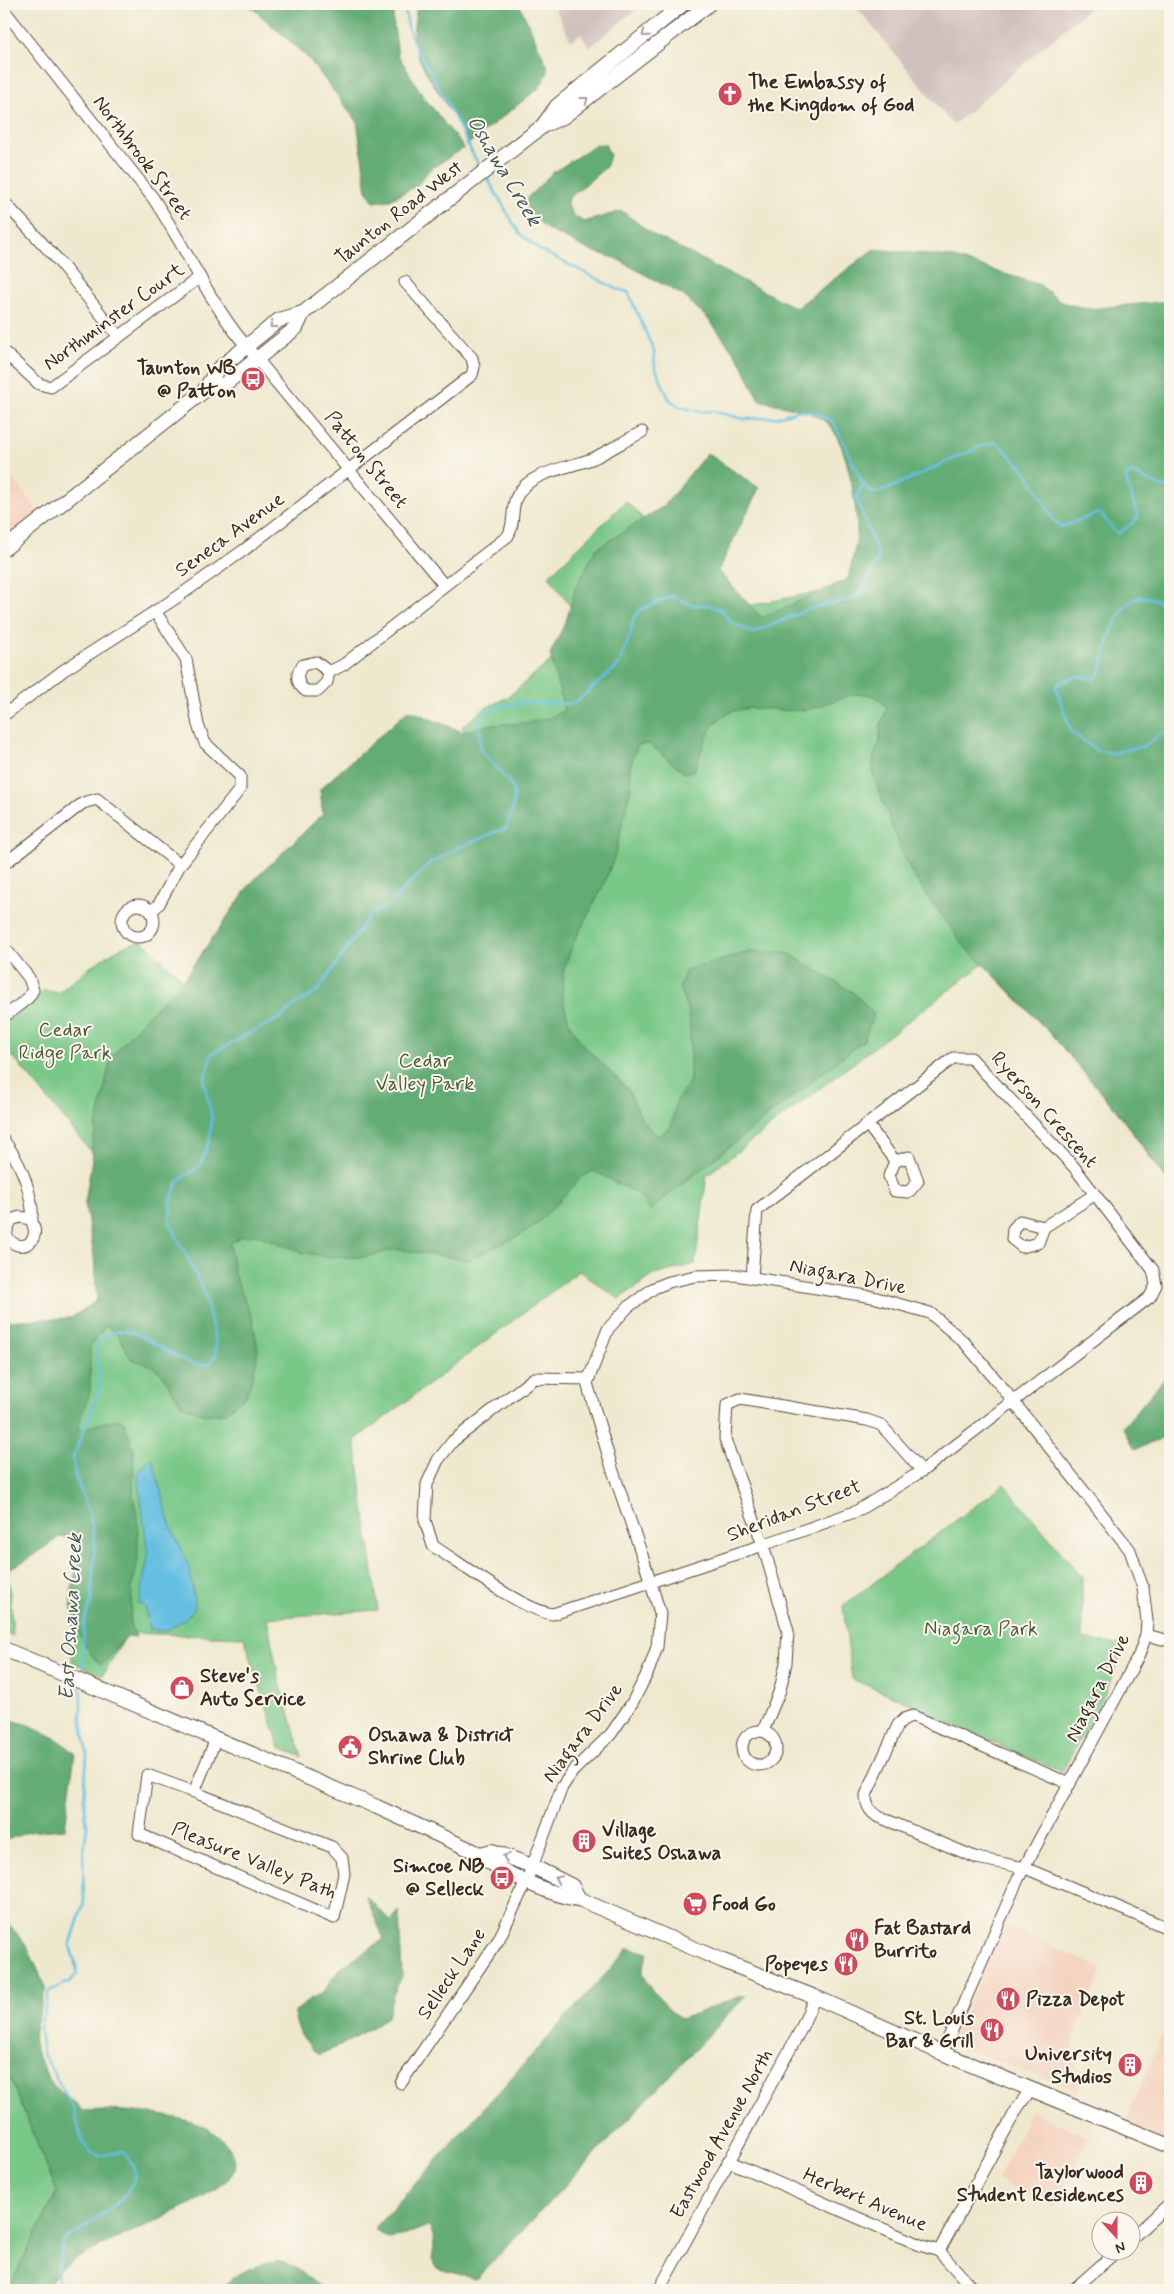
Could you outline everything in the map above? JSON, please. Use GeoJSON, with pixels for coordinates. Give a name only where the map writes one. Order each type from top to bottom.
{"type":"FeatureCollection","features":[{"type":"Feature","properties":{"kind":"main road","name":"Taunton Road West"},"geometry":{"type":"LineString","coordinates":[[544,125],[557,106],[683,4]]}},
{"type":"Feature","properties":{"kind":"main road","name":"Taunton Road West"},"geometry":{"type":"LineString","coordinates":[[204,391],[217,370],[279,320],[303,313],[544,125],[563,117],[709,4]]}},
{"type":"Feature","properties":{"kind":"main road","name":"Taunton Road West"},"geometry":{"type":"LineString","coordinates":[[4,549],[204,391],[225,384],[258,358],[296,328],[303,313]]}},
{"type":"Feature","properties":{"kind":"main road"},"geometry":{"type":"LineString","coordinates":[[4,1649],[377,1807],[480,1854],[490,1864],[567,1898],[579,1899],[723,1962],[815,1997],[942,2052],[1170,2146]]}},
{"type":"Feature","properties":{"kind":"main road"},"geometry":{"type":"LineString","coordinates":[[480,1854],[492,1851],[532,1866],[572,1886],[579,1899]]}},
{"type":"Feature","properties":{"kind":"street","name":"Northbrook Street"},"geometry":{"type":"LineString","coordinates":[[4,10],[153,198],[175,230],[200,278],[224,318],[258,358]]}},
{"type":"Feature","properties":{"kind":"street"},"geometry":{"type":"LineString","coordinates":[[4,202],[52,253],[119,337]]}},
{"type":"Feature","properties":{"kind":"street","name":"Northminster Court"},"geometry":{"type":"LineString","coordinates":[[4,352],[39,384],[51,387],[200,278]]}},
{"type":"Feature","properties":{"kind":"street","name":"Seneca Avenue"},"geometry":{"type":"LineString","coordinates":[[4,715],[64,670],[244,550],[472,375],[474,367],[472,358],[405,282]]}},
{"type":"Feature","properties":{"kind":"street","name":"Patton Street"},"geometry":{"type":"LineString","coordinates":[[258,358],[444,585]]}},
{"type":"Feature","properties":{"kind":"street"},"geometry":{"type":"LineString","coordinates":[[328,672],[344,665],[508,536],[512,530],[516,498],[524,488],[554,470],[593,458],[642,432]]}},
{"type":"Feature","properties":{"kind":"street"},"geometry":{"type":"LineString","coordinates":[[151,912],[159,904],[180,865],[240,790],[242,782],[240,776],[205,743],[198,725],[186,659],[155,611]]}},
{"type":"Feature","properties":{"kind":"street"},"geometry":{"type":"LineString","coordinates":[[4,864],[83,803],[97,799],[180,865]]}},
{"type":"Feature","properties":{"kind":"street"},"geometry":{"type":"LineString","coordinates":[[4,947],[30,978],[33,986],[32,993],[4,1017]]}},
{"type":"Feature","properties":{"kind":"street","name":"Ryerson Crescent"},"geometry":{"type":"LineString","coordinates":[[752,1278],[757,1210],[953,1058],[971,1058],[1074,1167],[1153,1270],[1156,1285],[1150,1297],[1013,1401]]}},
{"type":"Feature","properties":{"kind":"street"},"geometry":{"type":"LineString","coordinates":[[867,1124],[896,1161]]}},
{"type":"Feature","properties":{"kind":"street"},"geometry":{"type":"LineString","coordinates":[[4,1141],[13,1152],[21,1169],[32,1209],[31,1219]]}},
{"type":"Feature","properties":{"kind":"street"},"geometry":{"type":"LineString","coordinates":[[1044,1227],[1094,1195]]}},
{"type":"Feature","properties":{"kind":"street","name":"Niagara Drive"},"geometry":{"type":"LineString","coordinates":[[527,1880],[562,1787],[573,1771],[611,1734],[632,1703],[648,1672],[657,1647],[660,1613],[587,1384],[608,1329],[628,1307],[654,1288],[668,1282],[695,1276],[736,1275],[873,1297],[930,1313],[964,1342],[1130,1550],[1143,1588],[1146,1635],[1139,1655],[1025,1868],[942,2052]]}},
{"type":"Feature","properties":{"kind":"street","name":"Sheridan Street"},"geometry":{"type":"LineString","coordinates":[[589,1379],[534,1378],[452,1441],[438,1460],[427,1484],[425,1520],[433,1546],[527,1606],[544,1613],[552,1614],[651,1582],[857,1511],[922,1470],[1013,1401]]}},
{"type":"Feature","properties":{"kind":"street"},"geometry":{"type":"LineString","coordinates":[[763,1731],[780,1690],[786,1663],[788,1631],[762,1545],[725,1439],[727,1405],[740,1399],[867,1420],[881,1425],[922,1470]]}},
{"type":"Feature","properties":{"kind":"street"},"geometry":{"type":"LineString","coordinates":[[1146,1635],[1170,1641]]}},
{"type":"Feature","properties":{"kind":"street"},"geometry":{"type":"LineString","coordinates":[[1070,1784],[913,1716],[906,1718],[898,1725],[866,1796],[866,1802],[872,1813],[977,1858],[1025,1868],[1170,1928]]}},
{"type":"Feature","properties":{"kind":"street","name":"Pleasure Valley Path"},"geometry":{"type":"LineString","coordinates":[[194,1792],[216,1739]]}},
{"type":"Feature","properties":{"kind":"street","name":"Pleasure Valley Path"},"geometry":{"type":"LineString","coordinates":[[148,1775],[194,1792],[332,1847],[342,1858],[344,1874],[334,1918],[139,1834],[148,1775]]}},
{"type":"Feature","properties":{"kind":"street","name":"Selleck Lane"},"geometry":{"type":"LineString","coordinates":[[401,2084],[499,1939],[527,1880]]}},
{"type":"Feature","properties":{"kind":"street","name":"Eastwood Avenue North"},"geometry":{"type":"LineString","coordinates":[[660,2288],[800,2031],[815,1997]]}},
{"type":"Feature","properties":{"kind":"street"},"geometry":{"type":"LineString","coordinates":[[939,2251],[1018,2107],[1031,2089]]}},
{"type":"Feature","properties":{"kind":"street","name":"Herbert Avenue"},"geometry":{"type":"LineString","coordinates":[[728,2161],[920,2245],[939,2251],[974,2290]]}},
{"type":"Feature","properties":{"kind":"street"},"geometry":{"type":"LineString","coordinates":[[1142,2229],[1170,2203]]}},
{"type":"Feature","properties":{"kind":"street"},"geometry":{"type":"LineString","coordinates":[[1073,2290],[1105,2262]]}},
{"type":"Feature","properties":{"kind":"shaded area"},"geometry":{"type":"Polygon","coordinates":[[[553,4],[643,4],[590,47],[580,34],[571,41],[553,4]]]}},
{"type":"Feature","properties":{"kind":"shaded area"},"geometry":{"type":"Polygon","coordinates":[[[854,4],[1094,4],[953,125],[854,4]]]}},
{"type":"Feature","properties":{"kind":"shaded area"},"geometry":{"type":"Polygon","coordinates":[[[4,467],[42,516],[4,548],[4,467]]]}},
{"type":"Feature","properties":{"kind":"shaded area"},"geometry":{"type":"Polygon","coordinates":[[[1005,1925],[1103,1969],[1073,2038],[1080,2091],[950,2044],[1005,1925]]]}},
{"type":"Feature","properties":{"kind":"shaded area"},"geometry":{"type":"Polygon","coordinates":[[[1170,2017],[1170,2146],[1124,2125],[1170,2017]]]}},
{"type":"Feature","properties":{"kind":"shaded area"},"geometry":{"type":"Polygon","coordinates":[[[1031,2110],[1088,2138],[1054,2208],[997,2180],[1031,2110]]]}},
{"type":"Feature","properties":{"kind":"green space"},"geometry":{"type":"Polygon","coordinates":[[[248,4],[396,4],[393,19],[398,55],[423,96],[464,148],[429,170],[418,185],[390,200],[374,202],[367,191],[357,121],[308,58],[248,4]]]}},
{"type":"Feature","properties":{"kind":"green space"},"geometry":{"type":"Polygon","coordinates":[[[417,4],[519,4],[547,65],[547,74],[539,88],[467,145],[455,118],[429,77],[416,50],[413,30],[417,4]]]}},
{"type":"Feature","properties":{"kind":"green space","name":"Cedar Valley Park"},"geometry":{"type":"Polygon","coordinates":[[[605,144],[610,155],[606,167],[569,198],[567,205],[574,216],[584,222],[622,211],[652,234],[796,308],[874,249],[951,257],[1040,285],[1061,302],[1088,309],[1170,301],[1170,1182],[1116,1110],[1051,1034],[998,978],[964,946],[916,880],[902,853],[873,775],[873,758],[880,741],[880,726],[887,708],[879,700],[873,696],[856,694],[799,711],[750,709],[738,710],[727,714],[717,721],[710,731],[695,770],[685,773],[649,744],[638,745],[630,767],[631,787],[615,855],[604,884],[574,942],[564,969],[562,996],[569,1023],[582,1044],[628,1089],[642,1121],[658,1136],[671,1127],[676,1102],[690,1081],[688,1011],[679,987],[686,970],[750,952],[786,952],[854,993],[874,1014],[864,1040],[650,1210],[639,1195],[594,1171],[583,1176],[538,1223],[520,1235],[468,1260],[396,1249],[365,1257],[327,1257],[301,1252],[258,1235],[240,1237],[230,1244],[234,1274],[253,1320],[258,1350],[254,1373],[246,1396],[225,1413],[205,1415],[181,1404],[162,1374],[150,1365],[131,1359],[119,1336],[106,1325],[90,1347],[90,1392],[77,1430],[118,1419],[124,1421],[134,1451],[133,1495],[138,1521],[138,1560],[132,1587],[130,1624],[136,1637],[127,1636],[102,1665],[85,1645],[73,1614],[71,1597],[77,1562],[70,1538],[62,1535],[28,1559],[4,1571],[4,1321],[71,1318],[97,1301],[94,1255],[85,1203],[93,1154],[91,1151],[111,1057],[147,1016],[183,981],[251,883],[323,814],[320,789],[409,710],[463,732],[489,725],[527,723],[552,717],[564,710],[550,654],[566,621],[576,587],[596,549],[664,506],[707,453],[759,488],[718,571],[762,618],[848,579],[856,542],[855,504],[849,471],[839,440],[832,429],[825,421],[810,413],[759,400],[740,360],[709,320],[684,296],[615,258],[591,251],[548,230],[530,214],[526,204],[528,197],[551,174],[595,145],[605,144]]]}},
{"type":"Feature","properties":{"kind":"green space","name":"Cedar Valley Park"},"geometry":{"type":"Polygon","coordinates":[[[1170,423],[1170,1185],[1116,1110],[1051,1034],[983,964],[707,1175],[695,1264],[654,1275],[619,1299],[579,1271],[355,1440],[378,1610],[267,1618],[278,1675],[302,1757],[280,1748],[244,1637],[128,1633],[102,1676],[72,1662],[73,1627],[84,1580],[83,1535],[6,1543],[13,1636],[4,1632],[4,1321],[71,1318],[97,1300],[94,1255],[85,1203],[93,1154],[4,1046],[4,1024],[35,1000],[44,990],[58,993],[109,954],[120,948],[142,941],[183,980],[251,883],[323,814],[320,789],[480,755],[462,727],[484,709],[509,696],[587,630],[549,576],[626,501],[731,609],[850,586],[1170,423]]]}},
{"type":"Feature","properties":{"kind":"green space"},"geometry":{"type":"Polygon","coordinates":[[[1170,1372],[1170,1432],[1158,1441],[1135,1449],[1123,1427],[1170,1372]]]}},
{"type":"Feature","properties":{"kind":"green space","name":"Niagara Park"},"geometry":{"type":"Polygon","coordinates":[[[1004,1484],[1082,1577],[1082,1639],[1125,1646],[1105,1693],[1062,1772],[916,1710],[916,1706],[852,1679],[843,1606],[1004,1484]]]}},
{"type":"Feature","properties":{"kind":"green space"},"geometry":{"type":"Polygon","coordinates":[[[4,1719],[24,1723],[42,1731],[75,1753],[65,1829],[28,1832],[4,1841],[4,1719]]]}},
{"type":"Feature","properties":{"kind":"green space"},"geometry":{"type":"Polygon","coordinates":[[[365,1895],[391,1921],[399,1911],[402,1976],[392,1997],[388,2017],[342,2045],[318,2055],[299,2030],[295,2019],[295,2012],[311,1998],[322,1994],[340,1968],[384,1939],[365,1895]]]}},
{"type":"Feature","properties":{"kind":"green space"},"geometry":{"type":"Polygon","coordinates":[[[4,1917],[27,1947],[46,1987],[33,2038],[38,2057],[53,2086],[84,2111],[112,2110],[148,2113],[199,2124],[220,2137],[232,2152],[235,2164],[234,2170],[225,2182],[207,2195],[74,2261],[58,2272],[45,2290],[8,2290],[57,2192],[4,2063],[4,1917]]]}},
{"type":"Feature","properties":{"kind":"green space"},"geometry":{"type":"Polygon","coordinates":[[[629,1948],[648,1953],[643,1968],[651,1989],[681,2019],[741,1996],[746,1996],[476,2279],[437,2268],[432,2260],[434,2246],[431,2230],[428,2226],[405,2235],[389,2238],[374,2229],[629,1948]]]}},
{"type":"Feature","properties":{"kind":"green space"},"geometry":{"type":"Polygon","coordinates":[[[4,2063],[57,2192],[8,2290],[4,2290],[4,2063]]]}},
{"type":"Feature","properties":{"kind":"green space"},"geometry":{"type":"Polygon","coordinates":[[[277,2260],[292,2266],[327,2290],[222,2290],[232,2278],[239,2274],[277,2260]]]}},
{"type":"Feature","properties":{"kind":"water"},"geometry":{"type":"Polygon","coordinates":[[[152,1458],[169,1522],[190,1570],[195,1609],[185,1619],[166,1631],[149,1629],[145,1606],[139,1604],[148,1557],[138,1474],[152,1458]]]}},
{"type":"Feature","properties":{"kind":"waterway","name":"Oshawa Creek"},"geometry":{"type":"LineString","coordinates":[[405,4],[409,30],[418,52],[443,95],[480,167]]}},
{"type":"Feature","properties":{"kind":"waterway","name":"Oshawa Creek"},"geometry":{"type":"LineString","coordinates":[[486,176],[519,233],[540,250],[617,289],[628,292],[654,351],[655,367],[669,399],[678,406],[700,412],[713,411],[744,419],[777,417],[800,410],[815,413],[832,421],[863,484],[873,493],[881,492],[984,445],[997,442],[1027,473],[1055,522],[1062,527],[1098,513],[1102,515],[1115,532],[1119,533],[1133,523],[1138,517],[1126,479],[1127,475],[1132,473],[1160,486],[1170,488]]}},
{"type":"Feature","properties":{"kind":"waterway","name":"East Oshawa Creek"},"geometry":{"type":"LineString","coordinates":[[82,1678],[84,1622],[91,1603],[95,1543],[90,1515],[75,1475],[73,1457],[100,1389],[97,1351],[99,1340],[115,1332],[128,1331],[190,1363],[207,1365],[215,1357],[216,1343],[204,1291],[170,1223],[171,1201],[178,1181],[200,1166],[209,1142],[212,1118],[204,1082],[212,1053],[280,1018],[296,1004],[317,992],[370,915],[389,905],[430,863],[457,848],[506,828],[512,812],[513,790],[510,783],[480,748],[480,718],[488,712],[498,707],[521,703],[568,704],[577,701],[619,665],[631,632],[632,621],[639,610],[672,596],[692,605],[708,605],[722,610],[729,621],[753,633],[809,609],[853,599],[863,590],[879,556],[856,498],[863,484]]}},
{"type":"Feature","properties":{"kind":"waterway","name":"Oshawa Creek"},"geometry":{"type":"LineString","coordinates":[[1170,609],[1153,599],[1140,597],[1129,603],[1120,614],[1113,629],[1099,675],[1094,679],[1079,676],[1059,683],[1056,688],[1071,732],[1098,751],[1112,753],[1144,746],[1165,732],[1170,732]]}},
{"type":"Feature","properties":{"kind":"waterway","name":"East Oshawa Creek"},"geometry":{"type":"LineString","coordinates":[[61,2290],[57,2277],[63,2242],[95,2221],[119,2201],[128,2191],[133,2180],[134,2171],[123,2151],[101,2156],[92,2153],[83,2143],[73,2108],[43,2054],[40,2029],[49,1991],[69,1982],[78,1973],[70,1946],[84,1902],[83,1858],[87,1826],[84,1799],[87,1755],[81,1715],[81,1686]]}},
{"type":"Feature","properties":{"kind":"place","name":"The Embassy of the Kingdom of God"},"geometry":{"type":"Point","coordinates":[730,94]}},
{"type":"Feature","properties":{"kind":"place","name":"Taunton WB @ Patton"},"geometry":{"type":"Point","coordinates":[253,379]}},
{"type":"Feature","properties":{"kind":"place","name":"Steve's Auto Service"},"geometry":{"type":"Point","coordinates":[182,1688]}},
{"type":"Feature","properties":{"kind":"place","name":"Oshawa & District Shrine Club"},"geometry":{"type":"Point","coordinates":[350,1747]}},
{"type":"Feature","properties":{"kind":"place","name":"Village Suites Oshawa"},"geometry":{"type":"Point","coordinates":[584,1841]}},
{"type":"Feature","properties":{"kind":"place","name":"Simcoe NB @ Selleck"},"geometry":{"type":"Point","coordinates":[502,1878]}},
{"type":"Feature","properties":{"kind":"place","name":"Food Go"},"geometry":{"type":"Point","coordinates":[695,1904]}},
{"type":"Feature","properties":{"kind":"place","name":"Fat Bastard Burrito"},"geometry":{"type":"Point","coordinates":[857,1940]}},
{"type":"Feature","properties":{"kind":"place","name":"Popeyes"},"geometry":{"type":"Point","coordinates":[846,1964]}},
{"type":"Feature","properties":{"kind":"place","name":"Pizza Depot"},"geometry":{"type":"Point","coordinates":[1008,1999]}},
{"type":"Feature","properties":{"kind":"place","name":"St. Louis Bar & Grill"},"geometry":{"type":"Point","coordinates":[992,2030]}},
{"type":"Feature","properties":{"kind":"place","name":"University Studios"},"geometry":{"type":"Point","coordinates":[1130,2065]}},
{"type":"Feature","properties":{"kind":"place","name":"Taylorwood Student Residences"},"geometry":{"type":"Point","coordinates":[1141,2183]}},
{"type":"Feature","properties":{"kind":"park label","name":"Cedar Ridge Park"},"geometry":{"type":"Point","coordinates":[65,1042]}}]}
